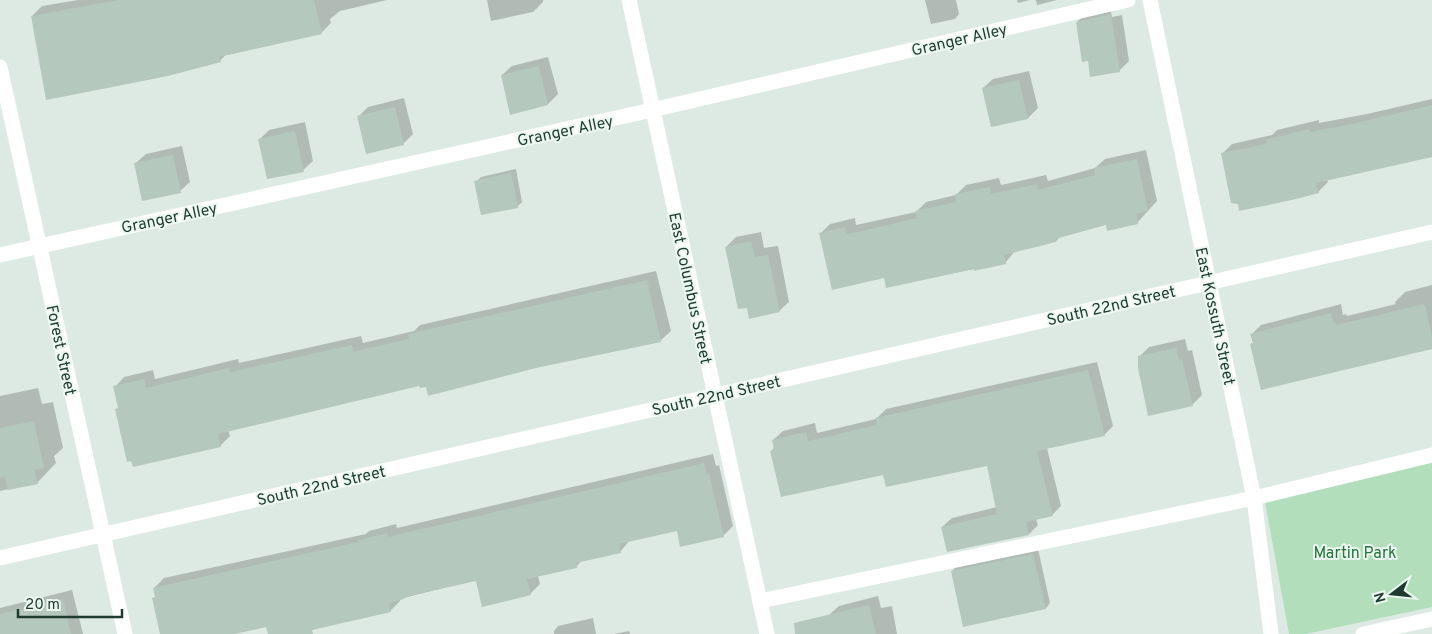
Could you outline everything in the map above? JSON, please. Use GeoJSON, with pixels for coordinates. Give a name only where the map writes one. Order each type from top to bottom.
{"type":"FeatureCollection","features":[{"type":"Feature","properties":{"kind":"street","name":"East Columbus Street"},"geometry":{"type":"LineString","coordinates":[[629,0],[714,396],[768,634]]}},
{"type":"Feature","properties":{"kind":"street","name":"Granger Alley"},"geometry":{"type":"LineString","coordinates":[[0,255],[652,110],[1128,0]]}},
{"type":"Feature","properties":{"kind":"street","name":"East Kossuth Street"},"geometry":{"type":"LineString","coordinates":[[1150,0],[1254,498],[1271,634]]}},
{"type":"Feature","properties":{"kind":"street","name":"Forest Street"},"geometry":{"type":"LineString","coordinates":[[0,67],[125,634]]}},
{"type":"Feature","properties":{"kind":"street","name":"South 22nd Street"},"geometry":{"type":"LineString","coordinates":[[0,558],[1432,232]]}},
{"type":"Feature","properties":{"kind":"street"},"geometry":{"type":"LineString","coordinates":[[760,601],[1254,498],[1432,456]]}},
{"type":"Feature","properties":{"kind":"street"},"geometry":{"type":"LineString","coordinates":[[1363,634],[1432,619]]}},
{"type":"Feature","properties":{"kind":"green space","name":"Martin Park"},"geometry":{"type":"Polygon","coordinates":[[[1432,462],[1432,607],[1306,634],[1289,634],[1265,502],[1432,462]]]}},
{"type":"Feature","properties":{"kind":"building"},"geometry":{"type":"Polygon","coordinates":[[[119,0],[314,0],[322,34],[219,57],[221,62],[168,76],[46,100],[31,16],[119,0]]]}},
{"type":"Feature","properties":{"kind":"building"},"geometry":{"type":"Polygon","coordinates":[[[1111,14],[1120,72],[1090,77],[1088,61],[1082,62],[1076,22],[1111,14]]]}},
{"type":"Feature","properties":{"kind":"building"},"geometry":{"type":"Polygon","coordinates":[[[539,66],[548,105],[510,115],[501,75],[539,66]]]}},
{"type":"Feature","properties":{"kind":"building"},"geometry":{"type":"Polygon","coordinates":[[[1019,80],[1028,119],[991,127],[982,88],[1019,80]]]}},
{"type":"Feature","properties":{"kind":"building"},"geometry":{"type":"Polygon","coordinates":[[[1432,105],[1432,157],[1316,183],[1319,193],[1292,200],[1239,211],[1238,204],[1231,203],[1221,153],[1267,144],[1266,140],[1309,129],[1310,132],[1357,123],[1432,105]]]}},
{"type":"Feature","properties":{"kind":"building"},"geometry":{"type":"Polygon","coordinates":[[[395,107],[404,145],[366,154],[357,116],[395,107]]]}},
{"type":"Feature","properties":{"kind":"building"},"geometry":{"type":"Polygon","coordinates":[[[295,131],[304,172],[267,179],[258,139],[295,131]]]}},
{"type":"Feature","properties":{"kind":"building"},"geometry":{"type":"Polygon","coordinates":[[[173,155],[181,193],[142,201],[134,163],[173,155]]]}},
{"type":"Feature","properties":{"kind":"building"},"geometry":{"type":"Polygon","coordinates":[[[1137,159],[1148,211],[1136,214],[1138,224],[1107,231],[1106,225],[1055,239],[1056,242],[1004,255],[1006,264],[974,271],[974,269],[886,288],[884,278],[832,290],[819,233],[845,227],[847,234],[862,231],[917,218],[915,211],[956,202],[955,194],[990,187],[991,194],[1037,184],[1038,190],[1095,175],[1094,168],[1137,159]]]}},
{"type":"Feature","properties":{"kind":"building"},"geometry":{"type":"Polygon","coordinates":[[[511,173],[518,208],[481,215],[474,181],[511,173]]]}},
{"type":"Feature","properties":{"kind":"building"},"geometry":{"type":"Polygon","coordinates":[[[751,241],[755,257],[768,255],[780,312],[749,319],[747,308],[738,309],[725,247],[751,241]]]}},
{"type":"Feature","properties":{"kind":"building"},"geometry":{"type":"Polygon","coordinates":[[[647,280],[661,342],[536,368],[428,396],[426,387],[420,388],[419,386],[218,434],[221,447],[133,467],[131,461],[127,462],[115,409],[118,408],[113,386],[144,379],[146,388],[229,368],[230,372],[352,345],[353,352],[409,339],[408,334],[647,280]]]}},
{"type":"Feature","properties":{"kind":"building"},"geometry":{"type":"Polygon","coordinates":[[[1425,305],[1432,336],[1432,349],[1261,390],[1250,344],[1253,343],[1250,334],[1331,313],[1334,323],[1337,325],[1425,305]]]}},
{"type":"Feature","properties":{"kind":"building"},"geometry":{"type":"Polygon","coordinates":[[[1176,348],[1179,360],[1182,359],[1193,406],[1148,416],[1138,368],[1138,356],[1176,348]]]}},
{"type":"Feature","properties":{"kind":"building"},"geometry":{"type":"Polygon","coordinates":[[[1088,370],[1105,436],[1037,451],[1053,516],[1026,522],[1029,535],[947,552],[941,527],[997,514],[987,466],[886,487],[883,475],[781,497],[770,451],[774,450],[772,440],[806,432],[808,441],[877,425],[875,418],[1088,370]]]}},
{"type":"Feature","properties":{"kind":"building"},"geometry":{"type":"Polygon","coordinates":[[[34,421],[44,468],[34,470],[38,484],[8,490],[5,477],[0,478],[0,428],[34,421]]]}},
{"type":"Feature","properties":{"kind":"building"},"geometry":{"type":"Polygon","coordinates":[[[704,463],[707,475],[709,474],[724,537],[680,547],[677,531],[619,544],[621,553],[576,563],[577,568],[527,579],[531,595],[482,607],[476,581],[404,597],[404,599],[389,603],[391,612],[312,630],[313,634],[268,634],[266,627],[235,634],[160,634],[152,598],[155,597],[153,588],[358,542],[358,540],[387,533],[388,537],[704,463]]]}},
{"type":"Feature","properties":{"kind":"building"},"geometry":{"type":"Polygon","coordinates":[[[1033,554],[1046,609],[963,627],[951,571],[1033,554]]]}},
{"type":"Feature","properties":{"kind":"building"},"geometry":{"type":"Polygon","coordinates":[[[63,599],[71,634],[0,634],[0,614],[63,599]]]}},
{"type":"Feature","properties":{"kind":"building"},"geometry":{"type":"Polygon","coordinates":[[[869,605],[876,634],[795,634],[794,623],[869,605]]]}}]}
